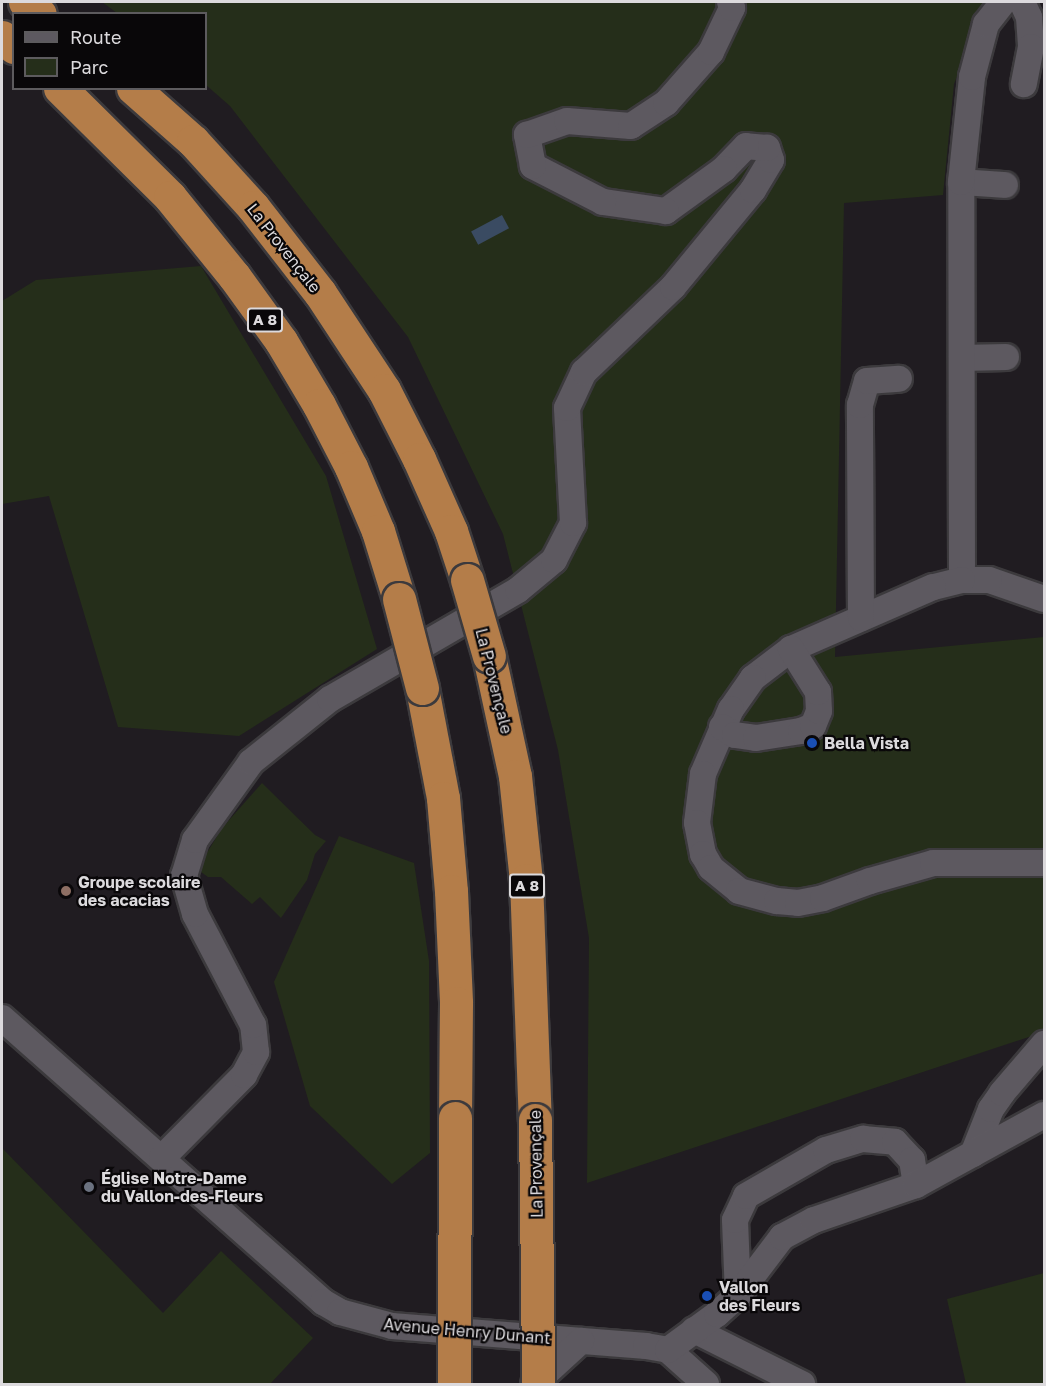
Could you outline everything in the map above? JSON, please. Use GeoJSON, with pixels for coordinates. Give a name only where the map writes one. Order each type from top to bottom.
{"type":"FeatureCollection","features":[{"type":"Feature","properties":{"kind":"highway"},"geometry":{"type":"LineString","coordinates":[[25,2],[38,12]]}},
{"type":"Feature","properties":{"kind":"highway","name":"A 8"},"geometry":{"type":"LineString","coordinates":[[62,90],[170,197],[234,276],[281,341],[319,405],[351,467],[378,531],[399,599],[422,688],[443,798],[451,891],[456,1003],[454,1384]]}},
{"type":"Feature","properties":{"kind":"highway","name":"La Provençale"},"geometry":{"type":"LineString","coordinates":[[135,90],[193,141],[252,207],[320,293],[384,390],[420,459],[451,531],[467,580],[489,656],[515,776],[526,880],[535,1120],[536,1384]]}},
{"type":"Feature","properties":{"kind":"street"},"geometry":{"type":"LineString","coordinates":[[162,1158],[244,1075],[256,1052],[253,1024],[195,914],[184,876],[195,840],[251,762],[330,699],[518,590],[554,560],[573,523],[567,408],[584,372],[673,287],[753,190],[771,160],[767,148],[747,146],[724,169],[666,211],[603,202],[533,166],[527,135],[567,121],[631,126],[648,115],[666,103],[711,52],[732,8],[730,2]]}},
{"type":"Feature","properties":{"kind":"street"},"geometry":{"type":"LineString","coordinates":[[962,580],[961,182],[972,77],[986,24],[1003,2]]}},
{"type":"Feature","properties":{"kind":"street"},"geometry":{"type":"LineString","coordinates":[[1022,2],[1029,17],[1031,47],[1024,84]]}},
{"type":"Feature","properties":{"kind":"street"},"geometry":{"type":"LineString","coordinates":[[961,182],[1005,185]]}},
{"type":"Feature","properties":{"kind":"street"},"geometry":{"type":"LineString","coordinates":[[962,358],[1006,357]]}},
{"type":"Feature","properties":{"kind":"street"},"geometry":{"type":"LineString","coordinates":[[861,618],[860,405],[867,381],[899,379]]}},
{"type":"Feature","properties":{"kind":"street"},"geometry":{"type":"LineString","coordinates":[[1044,599],[989,580],[962,580],[933,587],[791,649],[753,678],[722,728],[703,774],[697,823],[703,854],[711,868],[739,891],[777,901],[798,903],[823,898],[870,881],[933,863],[1044,862]]}},
{"type":"Feature","properties":{"kind":"street"},"geometry":{"type":"LineString","coordinates":[[722,728],[735,735],[756,738],[813,726],[819,711],[818,692],[791,649]]}},
{"type":"Feature","properties":{"kind":"street","name":"Avenue Henry Dunant"},"geometry":{"type":"LineString","coordinates":[[2,1018],[323,1302],[340,1312],[392,1326],[668,1350]]}},
{"type":"Feature","properties":{"kind":"street"},"geometry":{"type":"LineString","coordinates":[[973,1154],[991,1109],[1044,1044]]}},
{"type":"Feature","properties":{"kind":"street"},"geometry":{"type":"LineString","coordinates":[[706,1384],[668,1350],[738,1295],[782,1237],[814,1220],[916,1185],[1044,1116]]}},
{"type":"Feature","properties":{"kind":"street"},"geometry":{"type":"LineString","coordinates":[[738,1295],[735,1220],[746,1196],[826,1150],[863,1139],[895,1142],[912,1160],[916,1185]]}},
{"type":"Feature","properties":{"kind":"street"},"geometry":{"type":"LineString","coordinates":[[694,1330],[802,1384]]}},
{"type":"Feature","properties":{"kind":"street"},"geometry":{"type":"LineString","coordinates":[[536,1384],[581,1341]]}},
{"type":"Feature","properties":{"kind":"green space"},"geometry":{"type":"Polygon","coordinates":[[[102,2],[987,2],[954,84],[943,195],[844,203],[835,657],[1044,637],[1044,1032],[587,1183],[589,938],[558,750],[503,534],[408,337],[230,106],[207,86],[207,12],[116,12],[102,2]]]}},
{"type":"Feature","properties":{"kind":"green space"},"geometry":{"type":"Polygon","coordinates":[[[201,266],[326,476],[377,649],[239,736],[118,727],[49,496],[2,504],[2,301],[36,280],[201,266]]]}},
{"type":"Feature","properties":{"kind":"green space"},"geometry":{"type":"Polygon","coordinates":[[[262,783],[315,835],[326,841],[315,854],[307,880],[281,918],[260,897],[252,904],[221,877],[208,877],[201,872],[205,856],[222,828],[262,783]]]}},
{"type":"Feature","properties":{"kind":"green space"},"geometry":{"type":"Polygon","coordinates":[[[339,836],[414,863],[429,961],[430,1153],[392,1184],[310,1106],[274,982],[339,836]]]}},
{"type":"Feature","properties":{"kind":"green space"},"geometry":{"type":"Polygon","coordinates":[[[2,1148],[163,1313],[221,1251],[313,1338],[270,1384],[2,1384],[2,1148]]]}},
{"type":"Feature","properties":{"kind":"green space"},"geometry":{"type":"Polygon","coordinates":[[[1044,1273],[1044,1384],[966,1384],[947,1299],[1044,1273]]]}},
{"type":"Feature","properties":{"kind":"water"},"geometry":{"type":"Polygon","coordinates":[[[502,215],[509,228],[478,245],[471,231],[502,215]]]}},
{"type":"Feature","properties":{"kind":"place","name":"Bella Vista"},"geometry":{"type":"Point","coordinates":[812,743]}},
{"type":"Feature","properties":{"kind":"place","name":"Groupe scolaire des acacias"},"geometry":{"type":"Point","coordinates":[66,891]}},
{"type":"Feature","properties":{"kind":"place","name":"Église Notre-Dame du Vallon-des-Fleurs"},"geometry":{"type":"Point","coordinates":[89,1187]}},
{"type":"Feature","properties":{"kind":"place","name":"Vallon des Fleurs"},"geometry":{"type":"Point","coordinates":[707,1296]}}]}
